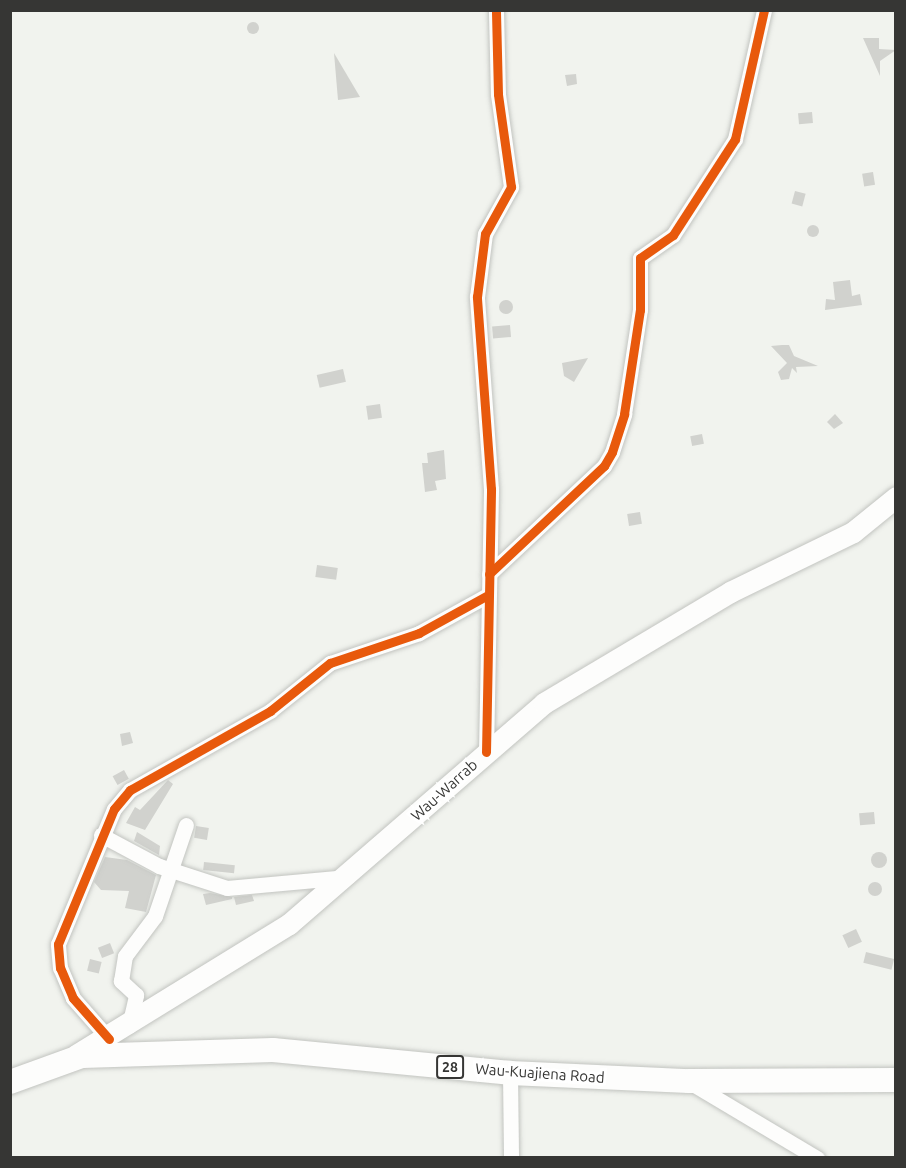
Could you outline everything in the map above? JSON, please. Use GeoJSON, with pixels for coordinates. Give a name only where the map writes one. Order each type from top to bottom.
{"type":"FeatureCollection","features":[{"type":"Feature","properties":{"kind":"main road","name":"Wau-Warrab"},"geometry":{"type":"LineString","coordinates":[[62,1062],[110,1039],[289,924],[347,877],[486,752],[573,684],[730,592],[809,558],[853,532],[896,496]]}},
{"type":"Feature","properties":{"kind":"main road","name":"Wau-Kuajiena Road"},"geometry":{"type":"LineString","coordinates":[[10,1082],[62,1062],[119,1052],[273,1050],[510,1072],[689,1081],[896,1080]]}},
{"type":"Feature","properties":{"kind":"street"},"geometry":{"type":"LineString","coordinates":[[486,752],[486,596],[489,574],[488,397],[477,297],[485,234],[511,187],[498,94],[496,10]]}},
{"type":"Feature","properties":{"kind":"street"},"geometry":{"type":"LineString","coordinates":[[489,574],[604,466],[612,452],[624,414],[640,310],[640,258],[673,235],[735,139],[764,10]]}},
{"type":"Feature","properties":{"kind":"street"},"geometry":{"type":"LineString","coordinates":[[110,1039],[73,998],[60,968],[58,944],[101,835],[130,790],[270,711],[315,672],[351,652],[419,633],[486,596]]}},
{"type":"Feature","properties":{"kind":"street"},"geometry":{"type":"LineString","coordinates":[[128,1028],[136,994],[121,981],[123,965],[154,916],[167,869],[186,825]]}},
{"type":"Feature","properties":{"kind":"street"},"geometry":{"type":"LineString","coordinates":[[101,835],[167,869],[226,888],[347,877]]}},
{"type":"Feature","properties":{"kind":"street"},"geometry":{"type":"LineString","coordinates":[[510,1072],[511,1158]]}},
{"type":"Feature","properties":{"kind":"street"},"geometry":{"type":"LineString","coordinates":[[689,1081],[817,1158]]}},
{"type":"Feature","properties":{"kind":"building"},"geometry":{"type":"Polygon","coordinates":[[[255,22],[259,28],[255,34],[251,34],[247,26],[255,22]]]}},
{"type":"Feature","properties":{"kind":"building"},"geometry":{"type":"Polygon","coordinates":[[[863,38],[879,38],[879,49],[896,50],[880,61],[880,76],[863,38]]]}},
{"type":"Feature","properties":{"kind":"building"},"geometry":{"type":"Polygon","coordinates":[[[334,53],[360,97],[338,100],[334,53]]]}},
{"type":"Feature","properties":{"kind":"building"},"geometry":{"type":"Polygon","coordinates":[[[576,74],[577,84],[567,86],[565,75],[576,74]]]}},
{"type":"Feature","properties":{"kind":"building"},"geometry":{"type":"Polygon","coordinates":[[[812,112],[813,123],[799,124],[798,113],[812,112]]]}},
{"type":"Feature","properties":{"kind":"building"},"geometry":{"type":"Polygon","coordinates":[[[873,172],[875,185],[864,187],[862,174],[873,172]]]}},
{"type":"Feature","properties":{"kind":"building"},"geometry":{"type":"Polygon","coordinates":[[[795,191],[806,194],[802,206],[792,204],[795,191]]]}},
{"type":"Feature","properties":{"kind":"building"},"geometry":{"type":"Polygon","coordinates":[[[813,225],[819,231],[813,237],[807,231],[813,225]]]}},
{"type":"Feature","properties":{"kind":"building"},"geometry":{"type":"Polygon","coordinates":[[[850,280],[852,296],[860,294],[862,305],[825,310],[826,299],[835,300],[833,282],[850,280]]]}},
{"type":"Feature","properties":{"kind":"building"},"geometry":{"type":"Polygon","coordinates":[[[506,300],[511,302],[513,307],[511,312],[506,314],[501,312],[499,307],[501,302],[506,300]]]}},
{"type":"Feature","properties":{"kind":"building"},"geometry":{"type":"Polygon","coordinates":[[[510,325],[511,337],[493,339],[492,327],[510,325]]]}},
{"type":"Feature","properties":{"kind":"building"},"geometry":{"type":"Polygon","coordinates":[[[789,345],[794,356],[818,366],[796,367],[797,373],[792,368],[789,379],[781,380],[778,372],[787,363],[771,346],[789,345]]]}},
{"type":"Feature","properties":{"kind":"building"},"geometry":{"type":"Polygon","coordinates":[[[588,358],[574,382],[564,376],[562,363],[588,358]]]}},
{"type":"Feature","properties":{"kind":"building"},"geometry":{"type":"Polygon","coordinates":[[[343,369],[346,382],[320,388],[317,375],[343,369]]]}},
{"type":"Feature","properties":{"kind":"building"},"geometry":{"type":"Polygon","coordinates":[[[380,404],[382,418],[368,420],[366,406],[380,404]]]}},
{"type":"Feature","properties":{"kind":"building"},"geometry":{"type":"Polygon","coordinates":[[[835,414],[843,423],[834,429],[827,422],[835,414]]]}},
{"type":"Feature","properties":{"kind":"building"},"geometry":{"type":"Polygon","coordinates":[[[702,434],[704,444],[692,446],[690,436],[702,434]]]}},
{"type":"Feature","properties":{"kind":"building"},"geometry":{"type":"Polygon","coordinates":[[[444,450],[446,479],[435,481],[437,490],[425,492],[422,463],[428,463],[427,453],[444,450]]]}},
{"type":"Feature","properties":{"kind":"building"},"geometry":{"type":"Polygon","coordinates":[[[640,512],[642,524],[629,526],[627,514],[640,512]]]}},
{"type":"Feature","properties":{"kind":"building"},"geometry":{"type":"Polygon","coordinates":[[[317,565],[338,568],[336,580],[315,577],[317,565]]]}},
{"type":"Feature","properties":{"kind":"building"},"geometry":{"type":"Polygon","coordinates":[[[130,732],[133,743],[122,746],[120,734],[130,732]]]}},
{"type":"Feature","properties":{"kind":"building"},"geometry":{"type":"Polygon","coordinates":[[[124,770],[129,779],[117,785],[113,776],[124,770]]]}},
{"type":"Feature","properties":{"kind":"building"},"geometry":{"type":"Polygon","coordinates":[[[168,780],[173,784],[145,830],[126,823],[135,807],[140,810],[168,780]]]}},
{"type":"Feature","properties":{"kind":"building"},"geometry":{"type":"Polygon","coordinates":[[[874,812],[875,824],[860,825],[859,813],[874,812]]]}},
{"type":"Feature","properties":{"kind":"building"},"geometry":{"type":"Polygon","coordinates":[[[196,826],[209,828],[207,840],[194,838],[196,826]]]}},
{"type":"Feature","properties":{"kind":"building"},"geometry":{"type":"Polygon","coordinates":[[[137,832],[160,846],[159,855],[134,841],[137,832]]]}},
{"type":"Feature","properties":{"kind":"building"},"geometry":{"type":"Polygon","coordinates":[[[879,852],[887,860],[879,868],[871,860],[879,852]]]}},
{"type":"Feature","properties":{"kind":"building"},"geometry":{"type":"Polygon","coordinates":[[[105,857],[127,860],[156,875],[146,912],[125,908],[129,891],[101,890],[94,882],[105,857]]]}},
{"type":"Feature","properties":{"kind":"building"},"geometry":{"type":"Polygon","coordinates":[[[204,862],[235,865],[234,873],[203,870],[204,862]]]}},
{"type":"Feature","properties":{"kind":"building"},"geometry":{"type":"Polygon","coordinates":[[[872,882],[878,882],[882,889],[878,896],[872,896],[868,892],[868,886],[872,882]]]}},
{"type":"Feature","properties":{"kind":"building"},"geometry":{"type":"Polygon","coordinates":[[[203,894],[232,897],[232,899],[206,905],[203,894]]]}},
{"type":"Feature","properties":{"kind":"building"},"geometry":{"type":"Polygon","coordinates":[[[252,895],[254,901],[236,905],[234,897],[252,895]]]}},
{"type":"Feature","properties":{"kind":"building"},"geometry":{"type":"Polygon","coordinates":[[[856,929],[862,942],[848,948],[842,935],[856,929]]]}},
{"type":"Feature","properties":{"kind":"building"},"geometry":{"type":"Polygon","coordinates":[[[110,943],[114,953],[102,958],[98,948],[110,943]]]}},
{"type":"Feature","properties":{"kind":"building"},"geometry":{"type":"Polygon","coordinates":[[[866,952],[894,959],[891,970],[863,963],[866,952]]]}},
{"type":"Feature","properties":{"kind":"building"},"geometry":{"type":"Polygon","coordinates":[[[90,959],[102,962],[99,974],[87,971],[90,959]]]}},
{"type":"Feature","properties":{"kind":"cycle path"},"geometry":{"type":"LineString","coordinates":[[486,752],[491,489],[477,297],[485,234],[511,187],[498,94],[496,10]]}},
{"type":"Feature","properties":{"kind":"cycle path"},"geometry":{"type":"LineString","coordinates":[[489,574],[604,466],[612,452],[624,414],[640,310],[640,258],[673,235],[735,139],[764,10]]}},
{"type":"Feature","properties":{"kind":"cycle path"},"geometry":{"type":"LineString","coordinates":[[109,1039],[73,998],[60,968],[58,944],[114,809],[130,790],[270,711],[330,663],[419,633],[486,596]]}}]}
